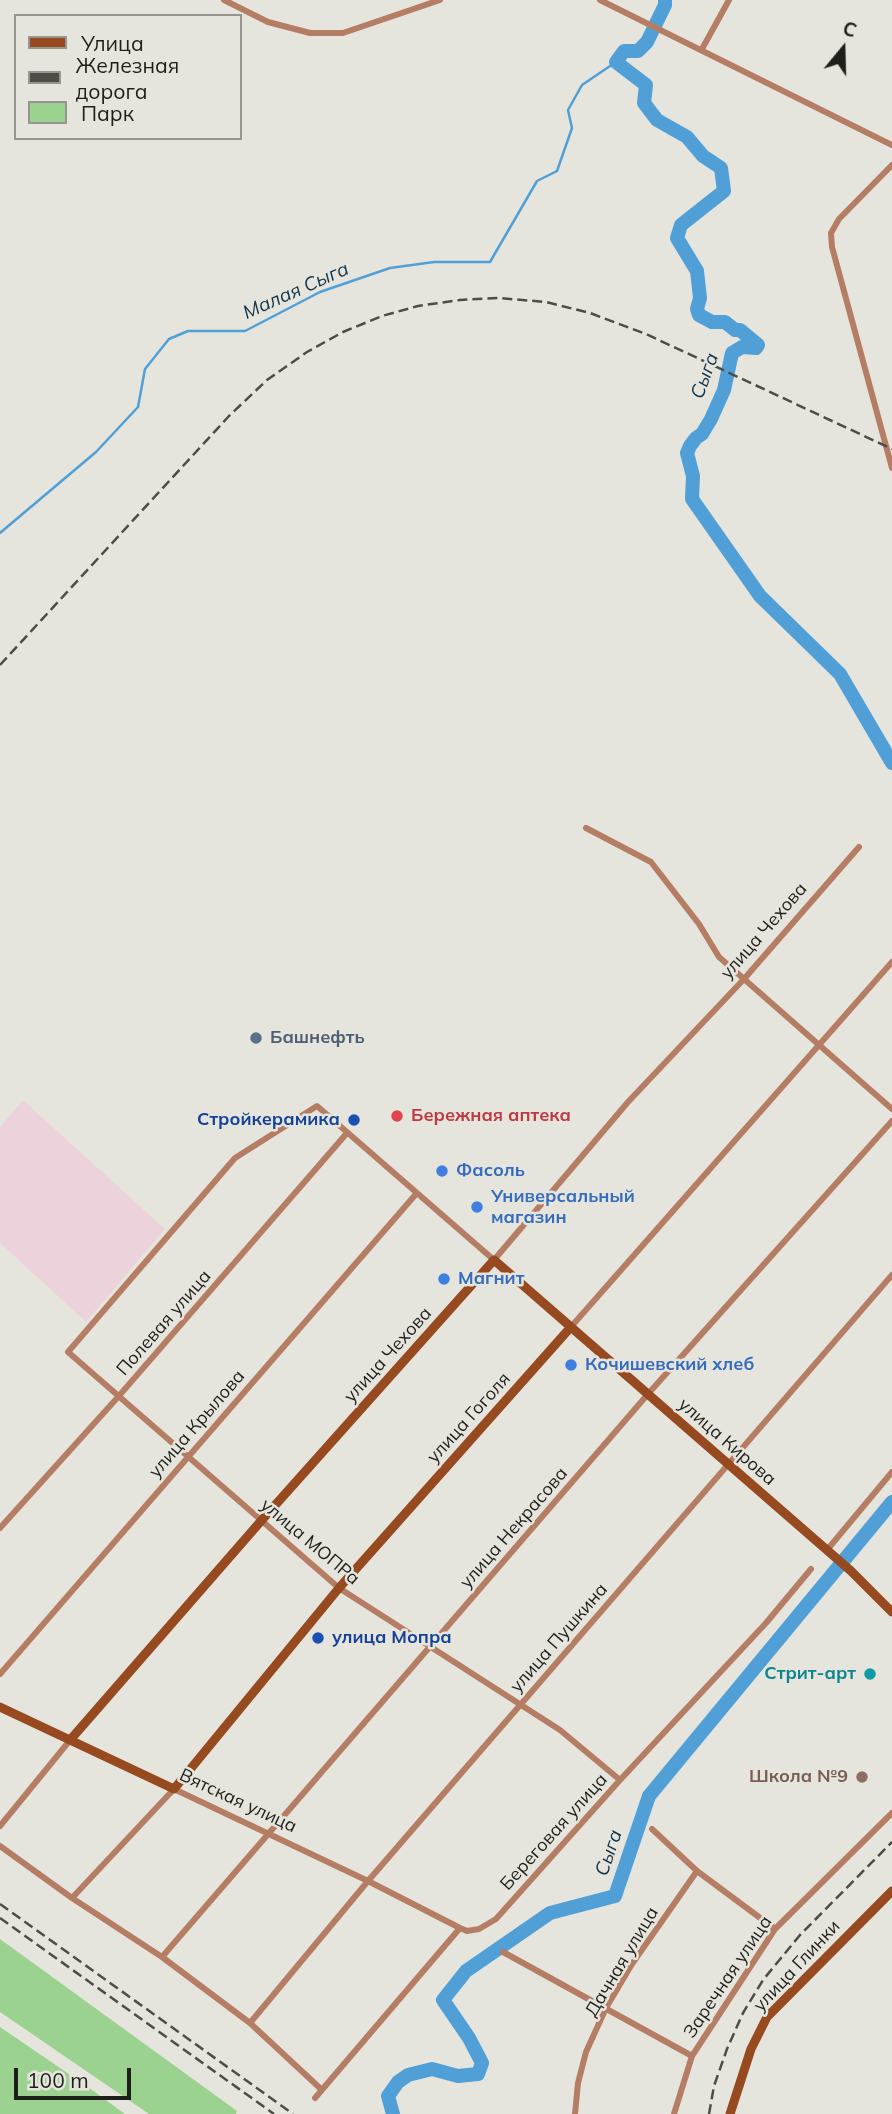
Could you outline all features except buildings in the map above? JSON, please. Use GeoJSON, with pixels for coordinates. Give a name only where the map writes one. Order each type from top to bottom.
{"type":"FeatureCollection","features":[{"type":"Feature","properties":{"kind":"main road","name":"улица Кирова"},"geometry":{"type":"LineString","coordinates":[[494,1260],[851,1571],[892,1612]]}},
{"type":"Feature","properties":{"kind":"main road","name":"улица Чехова"},"geometry":{"type":"LineString","coordinates":[[71,1739],[494,1260]]}},
{"type":"Feature","properties":{"kind":"main road","name":"улица Гоголя"},"geometry":{"type":"LineString","coordinates":[[174,1788],[339,1588],[570,1328]]}},
{"type":"Feature","properties":{"kind":"main road","name":"Вятская улица"},"geometry":{"type":"LineString","coordinates":[[0,1707],[174,1788]]}},
{"type":"Feature","properties":{"kind":"main road","name":"улица Глинки"},"geometry":{"type":"LineString","coordinates":[[730,2114],[751,2049],[767,2017],[892,1891]]}},
{"type":"Feature","properties":{"kind":"street"},"geometry":{"type":"LineString","coordinates":[[224,0],[268,22],[310,33],[343,33],[426,2],[440,0]]}},
{"type":"Feature","properties":{"kind":"street"},"geometry":{"type":"LineString","coordinates":[[600,0],[892,145]]}},
{"type":"Feature","properties":{"kind":"street"},"geometry":{"type":"LineString","coordinates":[[702,49],[730,0]]}},
{"type":"Feature","properties":{"kind":"street"},"geometry":{"type":"LineString","coordinates":[[892,165],[839,219],[831,233],[832,247],[892,468]]}},
{"type":"Feature","properties":{"kind":"street"},"geometry":{"type":"LineString","coordinates":[[586,828],[651,862],[699,924],[719,957],[892,1109]]}},
{"type":"Feature","properties":{"kind":"street","name":"улица Чехова"},"geometry":{"type":"LineString","coordinates":[[494,1260],[628,1102],[744,979],[859,846]]}},
{"type":"Feature","properties":{"kind":"street","name":"улица Гоголя"},"geometry":{"type":"LineString","coordinates":[[570,1328],[892,962]]}},
{"type":"Feature","properties":{"kind":"street","name":"улица Кирова"},"geometry":{"type":"LineString","coordinates":[[68,1352],[235,1158],[317,1106],[494,1260]]}},
{"type":"Feature","properties":{"kind":"street","name":"улица Некрасова"},"geometry":{"type":"LineString","coordinates":[[162,1957],[648,1394],[892,1121]]}},
{"type":"Feature","properties":{"kind":"street","name":"Полевая улица"},"geometry":{"type":"LineString","coordinates":[[0,1528],[118,1397],[347,1133]]}},
{"type":"Feature","properties":{"kind":"street","name":"улица Крылова"},"geometry":{"type":"LineString","coordinates":[[0,1674],[416,1194]]}},
{"type":"Feature","properties":{"kind":"street","name":"улица Пушкина"},"geometry":{"type":"LineString","coordinates":[[250,2022],[368,1881],[892,1275]]}},
{"type":"Feature","properties":{"kind":"street","name":"улица МОПРа"},"geometry":{"type":"LineString","coordinates":[[68,1352],[339,1588],[560,1730],[620,1780]]}},
{"type":"Feature","properties":{"kind":"street"},"geometry":{"type":"LineString","coordinates":[[827,1550],[892,1472]]}},
{"type":"Feature","properties":{"kind":"street","name":"Береговая улица"},"geometry":{"type":"LineString","coordinates":[[460,1928],[467,1931],[479,1930],[496,1919],[766,1623],[811,1569]]}},
{"type":"Feature","properties":{"kind":"street","name":"улица Чехова"},"geometry":{"type":"LineString","coordinates":[[0,1826],[71,1739]]}},
{"type":"Feature","properties":{"kind":"street","name":"улица Гоголя"},"geometry":{"type":"LineString","coordinates":[[72,1898],[174,1788]]}},
{"type":"Feature","properties":{"kind":"street","name":"Вятская улица"},"geometry":{"type":"LineString","coordinates":[[174,1788],[460,1928]]}},
{"type":"Feature","properties":{"kind":"street","name":"Заречная улица"},"geometry":{"type":"LineString","coordinates":[[674,2114],[692,2056],[775,1929],[892,1813]]}},
{"type":"Feature","properties":{"kind":"street"},"geometry":{"type":"LineString","coordinates":[[652,1829],[697,1871],[775,1929]]}},
{"type":"Feature","properties":{"kind":"street"},"geometry":{"type":"LineString","coordinates":[[0,1846],[72,1898],[162,1957],[250,2022],[322,2090]]}},
{"type":"Feature","properties":{"kind":"street","name":"Дачная улица"},"geometry":{"type":"LineString","coordinates":[[575,2114],[578,2082],[586,2052],[606,2008],[632,1964],[697,1871]]}},
{"type":"Feature","properties":{"kind":"street"},"geometry":{"type":"LineString","coordinates":[[315,2098],[460,1928]]}},
{"type":"Feature","properties":{"kind":"street"},"geometry":{"type":"LineString","coordinates":[[503,1952],[692,2056]]}},
{"type":"Feature","properties":{"kind":"shaded area"},"geometry":{"type":"Polygon","coordinates":[[[23,1100],[165,1229],[86,1322],[0,1243],[0,1127],[23,1100]]]}},
{"type":"Feature","properties":{"kind":"green space"},"geometry":{"type":"Polygon","coordinates":[[[0,1939],[237,2111],[236,2114],[149,2114],[0,2012],[0,1939]]]}},
{"type":"Feature","properties":{"kind":"green space"},"geometry":{"type":"Polygon","coordinates":[[[0,2027],[88,2087],[125,2114],[0,2114],[0,2027]]]}},
{"type":"Feature","properties":{"kind":"waterway","name":"Сыга"},"geometry":{"type":"LineString","coordinates":[[665,0],[647,42],[638,51],[624,51],[616,62],[646,85],[644,103],[657,120],[687,137],[703,156],[721,168],[724,191],[681,225],[677,238],[697,271],[699,315],[712,322],[725,322],[758,345],[756,348],[742,347],[732,353],[724,390],[711,419],[702,434],[690,446],[687,453],[693,476],[692,499],[760,596],[840,674],[892,763]]}},
{"type":"Feature","properties":{"kind":"waterway","name":"Малая Сыга"},"geometry":{"type":"LineString","coordinates":[[0,533],[96,452],[138,407],[145,369],[169,339],[188,331],[245,331],[320,292],[390,268],[434,262],[490,262],[537,181],[557,171],[572,128],[568,110],[582,85],[616,62]]}},
{"type":"Feature","properties":{"kind":"waterway","name":"Сыга"},"geometry":{"type":"LineString","coordinates":[[393,2114],[388,2096],[398,2082],[408,2075],[432,2069],[458,2076],[478,2074],[482,2063],[469,2038],[443,2000],[466,1971],[550,1913],[615,1896],[649,1796],[892,1502]]}},
{"type":"Feature","properties":{"kind":"railway"},"geometry":{"type":"LineString","coordinates":[[0,665],[229,416],[267,380],[307,352],[343,332],[382,316],[418,306],[499,298],[546,302],[590,313],[646,334],[892,449]]}},
{"type":"Feature","properties":{"kind":"railway"},"geometry":{"type":"LineString","coordinates":[[709,2114],[714,2086],[727,2049],[743,2013],[763,1980],[800,1935],[892,1842]]}},
{"type":"Feature","properties":{"kind":"railway"},"geometry":{"type":"LineString","coordinates":[[0,1904],[293,2114]]}},
{"type":"Feature","properties":{"kind":"railway"},"geometry":{"type":"LineString","coordinates":[[0,1918],[274,2114]]}},
{"type":"Feature","properties":{"kind":"place","name":"Башнефть"},"geometry":{"type":"Point","coordinates":[256,1038]}},
{"type":"Feature","properties":{"kind":"place","name":"Бережная аптека"},"geometry":{"type":"Point","coordinates":[397,1116]}},
{"type":"Feature","properties":{"kind":"place","name":"Стройкерамика"},"geometry":{"type":"Point","coordinates":[354,1120]}},
{"type":"Feature","properties":{"kind":"place","name":"Фасоль"},"geometry":{"type":"Point","coordinates":[442,1171]}},
{"type":"Feature","properties":{"kind":"place","name":"Универсальный магазин"},"geometry":{"type":"Point","coordinates":[477,1207]}},
{"type":"Feature","properties":{"kind":"place","name":"Магнит"},"geometry":{"type":"Point","coordinates":[444,1279]}},
{"type":"Feature","properties":{"kind":"place","name":"Кочишевский хлеб"},"geometry":{"type":"Point","coordinates":[571,1365]}},
{"type":"Feature","properties":{"kind":"place","name":"улица Мопра"},"geometry":{"type":"Point","coordinates":[318,1638]}},
{"type":"Feature","properties":{"kind":"place","name":"Стрит-арт"},"geometry":{"type":"Point","coordinates":[870,1674]}},
{"type":"Feature","properties":{"kind":"place","name":"Школа №9"},"geometry":{"type":"Point","coordinates":[862,1777]}}]}
